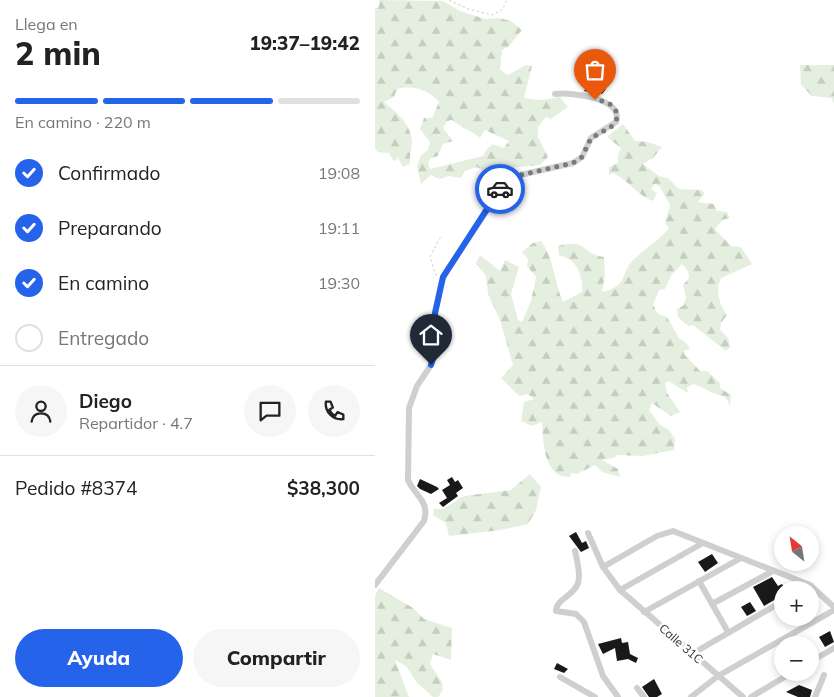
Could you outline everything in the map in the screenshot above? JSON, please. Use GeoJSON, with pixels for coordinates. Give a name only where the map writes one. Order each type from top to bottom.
{"type":"FeatureCollection","features":[{"type":"Feature","properties":{"kind":"street"},"geometry":{"type":"LineString","coordinates":[[375,585],[424,521],[427,512],[425,505],[408,480],[409,408],[417,386],[431,365],[437,345],[435,313],[443,277],[507,180],[516,176],[573,163],[582,157],[591,138],[616,122],[617,111],[613,105],[566,92],[555,94]]}},
{"type":"Feature","properties":{"kind":"street"},"geometry":{"type":"LineString","coordinates":[[603,567],[667,532],[673,531],[799,581]]}},
{"type":"Feature","properties":{"kind":"street","name":"Calle 31C"},"geometry":{"type":"LineString","coordinates":[[588,533],[603,567],[620,590],[742,697]]}},
{"type":"Feature","properties":{"kind":"street"},"geometry":{"type":"LineString","coordinates":[[620,590],[703,543]]}},
{"type":"Feature","properties":{"kind":"street"},"geometry":{"type":"LineString","coordinates":[[575,551],[579,581],[575,590],[559,602],[556,611],[576,614],[585,622],[603,676],[618,697]]}},
{"type":"Feature","properties":{"kind":"street"},"geometry":{"type":"LineString","coordinates":[[644,612],[741,558]]}},
{"type":"Feature","properties":{"kind":"street"},"geometry":{"type":"LineString","coordinates":[[712,604],[773,571]]}},
{"type":"Feature","properties":{"kind":"street"},"geometry":{"type":"LineString","coordinates":[[699,581],[729,632]]}},
{"type":"Feature","properties":{"kind":"street"},"geometry":{"type":"LineString","coordinates":[[691,697],[719,676],[834,608],[819,594]]}},
{"type":"Feature","properties":{"kind":"street"},"geometry":{"type":"LineString","coordinates":[[692,654],[774,606]]}},
{"type":"Feature","properties":{"kind":"street"},"geometry":{"type":"LineString","coordinates":[[819,657],[834,648]]}},
{"type":"Feature","properties":{"kind":"street"},"geometry":{"type":"LineString","coordinates":[[815,697],[824,674]]}},
{"type":"Feature","properties":{"kind":"street"},"geometry":{"type":"LineString","coordinates":[[560,677],[595,697]]}},
{"type":"Feature","properties":{"kind":"street"},"geometry":{"type":"LineString","coordinates":[[751,697],[778,681]]}},
{"type":"Feature","properties":{"kind":"street"},"geometry":{"type":"LineString","coordinates":[[637,688],[644,697]]}},
{"type":"Feature","properties":{"kind":"path"},"geometry":{"type":"LineString","coordinates":[[449,0],[468,9],[492,15],[502,10],[507,0]]}},
{"type":"Feature","properties":{"kind":"path"},"geometry":{"type":"LineString","coordinates":[[441,236],[430,257],[435,274],[443,277]]}},
{"type":"Feature","properties":{"kind":"green space"},"geometry":{"type":"Polygon","coordinates":[[[379,0],[443,1],[460,11],[485,19],[499,18],[511,21],[522,30],[508,47],[502,50],[500,70],[508,75],[526,65],[532,66],[524,98],[541,100],[560,97],[568,107],[551,119],[546,117],[538,127],[538,137],[548,157],[540,165],[509,168],[492,175],[477,167],[465,171],[461,178],[449,176],[440,179],[431,175],[421,184],[417,167],[421,155],[428,150],[430,142],[420,129],[424,118],[432,118],[439,102],[425,91],[415,88],[397,89],[394,97],[384,102],[402,119],[409,129],[412,141],[410,164],[403,167],[397,156],[397,160],[394,161],[389,153],[378,152],[375,149],[375,9],[379,7],[379,0]],[[452,120],[447,121],[443,128],[453,141],[443,144],[438,156],[431,158],[428,163],[430,169],[483,156],[493,144],[504,148],[509,141],[485,130],[480,138],[452,120]]]}},
{"type":"Feature","properties":{"kind":"green space"},"geometry":{"type":"Polygon","coordinates":[[[800,65],[834,65],[834,105],[832,98],[812,96],[801,85],[800,65]]]}},
{"type":"Feature","properties":{"kind":"green space"},"geometry":{"type":"Polygon","coordinates":[[[623,124],[635,141],[648,142],[662,147],[653,158],[643,164],[659,176],[668,178],[679,189],[701,190],[705,193],[698,202],[714,204],[717,211],[727,212],[730,218],[722,220],[715,229],[731,246],[741,247],[752,264],[721,278],[719,283],[719,297],[727,315],[721,323],[720,330],[728,338],[730,347],[726,351],[693,325],[688,326],[678,317],[677,309],[684,305],[686,297],[683,285],[689,278],[688,271],[682,264],[672,274],[665,289],[659,290],[653,305],[658,314],[667,317],[679,338],[687,344],[690,349],[684,351],[684,354],[700,371],[707,371],[720,383],[720,388],[731,395],[730,406],[725,396],[694,384],[687,387],[688,393],[668,381],[665,383],[667,393],[680,412],[671,416],[652,403],[649,410],[660,425],[669,430],[675,439],[674,450],[643,456],[617,455],[614,458],[602,460],[618,469],[620,477],[602,472],[595,465],[577,474],[572,473],[570,477],[561,476],[554,471],[546,457],[542,422],[532,426],[521,421],[524,402],[534,399],[528,394],[519,396],[501,378],[513,365],[500,320],[488,294],[486,276],[476,263],[480,255],[500,271],[505,260],[519,267],[511,294],[518,320],[522,322],[531,301],[536,277],[527,266],[528,259],[522,252],[533,243],[541,241],[549,255],[563,302],[582,292],[582,285],[578,269],[570,260],[559,255],[558,246],[568,244],[580,245],[596,255],[604,257],[605,275],[602,292],[620,283],[633,260],[669,228],[665,223],[670,205],[660,187],[655,184],[651,189],[657,193],[653,201],[643,196],[613,173],[609,175],[609,167],[618,163],[618,155],[621,148],[607,137],[623,124]]]}},
{"type":"Feature","properties":{"kind":"green space"},"geometry":{"type":"Polygon","coordinates":[[[530,474],[541,487],[536,510],[528,524],[501,530],[449,536],[446,523],[433,515],[434,509],[443,509],[464,496],[511,490],[530,474]]]}},
{"type":"Feature","properties":{"kind":"green space"},"geometry":{"type":"Polygon","coordinates":[[[379,588],[413,608],[424,619],[452,628],[451,660],[433,654],[430,664],[442,682],[443,690],[438,697],[433,697],[417,683],[406,666],[395,660],[409,697],[375,697],[375,596],[379,588]]]}},
{"type":"Feature","properties":{"kind":"building"},"geometry":{"type":"Polygon","coordinates":[[[592,80],[606,89],[602,94],[592,88],[589,92],[584,91],[592,80]]]}},
{"type":"Feature","properties":{"kind":"building"},"geometry":{"type":"Polygon","coordinates":[[[452,477],[455,482],[458,480],[463,488],[456,493],[458,496],[443,507],[439,503],[447,498],[442,490],[450,485],[447,480],[452,477]]]}},
{"type":"Feature","properties":{"kind":"building"},"geometry":{"type":"Polygon","coordinates":[[[420,479],[439,489],[431,494],[420,489],[417,486],[420,479]]]}},
{"type":"Feature","properties":{"kind":"building"},"geometry":{"type":"Polygon","coordinates":[[[576,532],[582,543],[586,541],[589,548],[581,552],[569,536],[576,532]]]}},
{"type":"Feature","properties":{"kind":"building"},"geometry":{"type":"Polygon","coordinates":[[[712,554],[718,563],[705,572],[698,562],[712,554]]]}},
{"type":"Feature","properties":{"kind":"building"},"geometry":{"type":"Polygon","coordinates":[[[772,577],[775,581],[774,600],[764,606],[753,587],[772,577]]]}},
{"type":"Feature","properties":{"kind":"building"},"geometry":{"type":"Polygon","coordinates":[[[750,602],[756,611],[747,616],[741,607],[750,602]]]}},
{"type":"Feature","properties":{"kind":"building"},"geometry":{"type":"Polygon","coordinates":[[[830,631],[834,642],[825,647],[819,637],[830,631]]]}},
{"type":"Feature","properties":{"kind":"building"},"geometry":{"type":"Polygon","coordinates":[[[621,638],[622,643],[628,642],[630,654],[638,658],[636,663],[628,659],[617,661],[615,648],[603,654],[598,644],[621,638]]]}},
{"type":"Feature","properties":{"kind":"building"},"geometry":{"type":"Polygon","coordinates":[[[557,663],[568,669],[564,673],[554,669],[557,663]]]}},
{"type":"Feature","properties":{"kind":"building"},"geometry":{"type":"Polygon","coordinates":[[[654,679],[662,694],[657,697],[649,697],[642,687],[654,679]]]}},
{"type":"Feature","properties":{"kind":"building"},"geometry":{"type":"Polygon","coordinates":[[[799,685],[812,690],[810,697],[798,697],[786,692],[799,685]]]}},
{"type":"Feature","properties":{"kind":"way so far"},"geometry":{"type":"LineString","coordinates":[[500,189],[507,180],[516,176],[561,164],[573,163],[582,157],[585,146],[591,138],[611,127],[618,117],[613,105],[595,100]]}},
{"type":"Feature","properties":{"kind":"route"},"geometry":{"type":"LineString","coordinates":[[431,365],[437,345],[435,313],[443,277],[500,189]]}}]}
